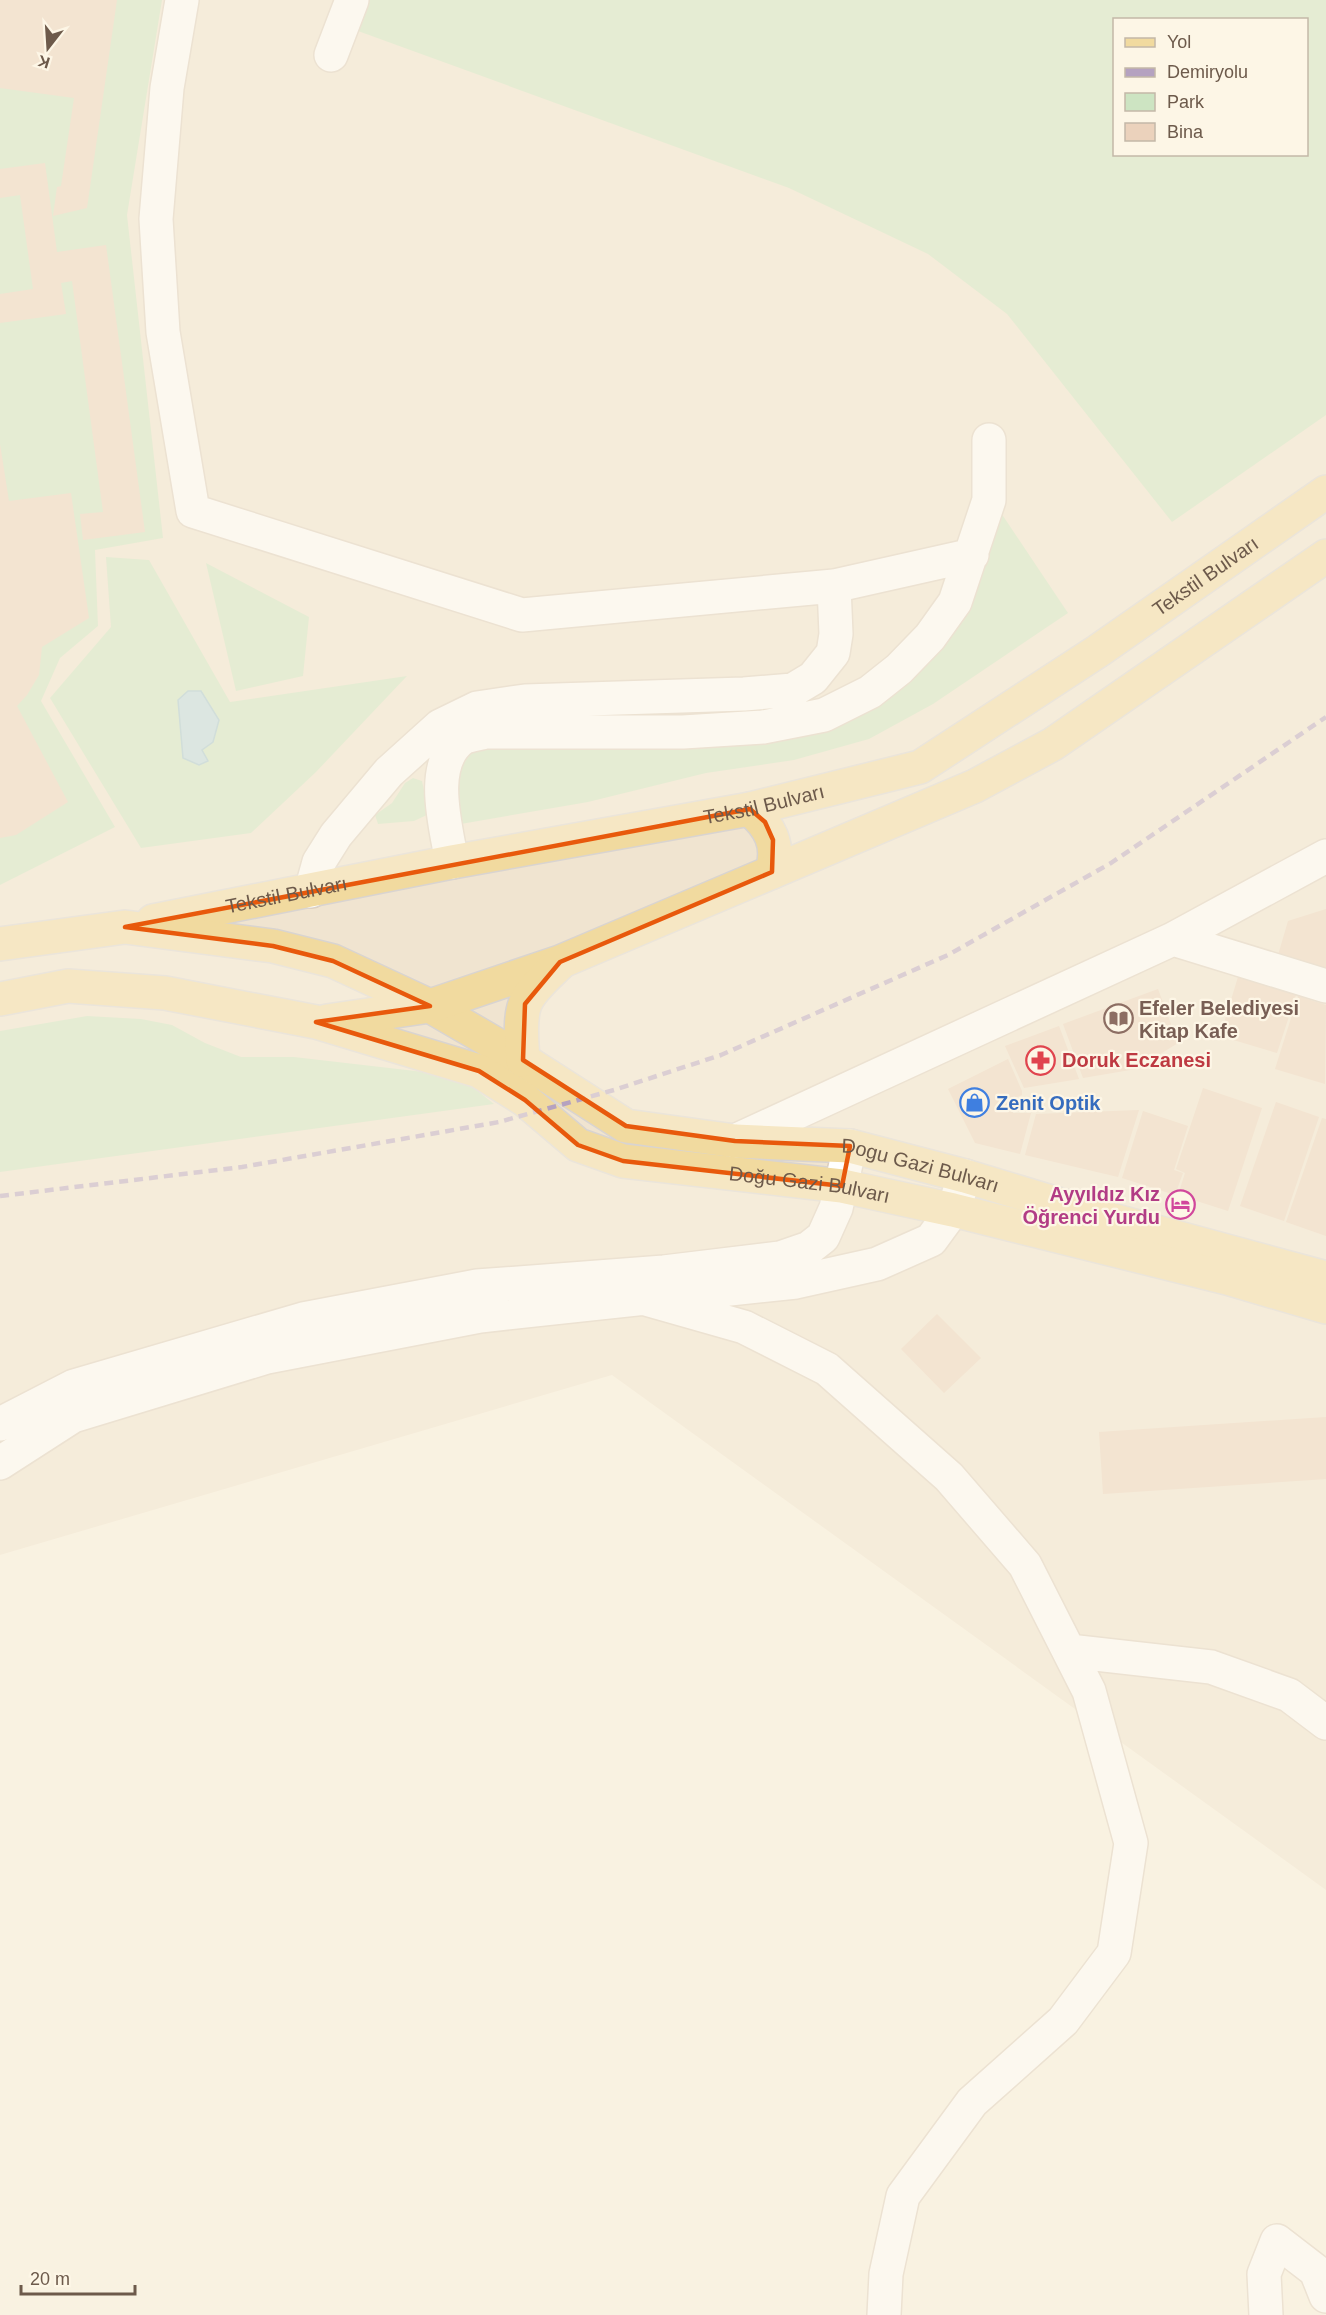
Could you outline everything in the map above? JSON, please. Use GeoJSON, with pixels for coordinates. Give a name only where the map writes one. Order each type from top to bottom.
{"type":"FeatureCollection","features":[{"type":"Feature","properties":{"kind":"main road","name":"Tekstil Bulvarı"},"geometry":{"type":"LineString","coordinates":[[124,927],[452,862],[750,809],[920,767],[1098,651],[1326,492]]}},
{"type":"Feature","properties":{"kind":"main road"},"geometry":{"type":"LineString","coordinates":[[0,999],[68,986],[165,993],[316,1022],[430,1006],[560,962],[975,786],[1053,744],[1326,556]]}},
{"type":"Feature","properties":{"kind":"main road"},"geometry":{"type":"LineString","coordinates":[[750,809],[765,822],[773,840],[775,860],[772,872]]}},
{"type":"Feature","properties":{"kind":"main road"},"geometry":{"type":"LineString","coordinates":[[0,944],[124,927]]}},
{"type":"Feature","properties":{"kind":"main road","name":"Dogu Gazi Bulvarı"},"geometry":{"type":"LineString","coordinates":[[124,927],[273,946],[333,961],[430,1006],[523,1060],[626,1126],[735,1141],[850,1146],[965,1176],[1094,1215],[1326,1278]]}},
{"type":"Feature","properties":{"kind":"main road"},"geometry":{"type":"LineString","coordinates":[[523,1060],[522,1028],[525,1004],[560,962]]}},
{"type":"Feature","properties":{"kind":"main road","name":"Doğu Gazi Bulvarı"},"geometry":{"type":"LineString","coordinates":[[316,1022],[479,1071],[525,1100],[578,1145],[623,1161],[842,1186],[953,1210],[1227,1278],[1326,1307]]}},
{"type":"Feature","properties":{"kind":"street"},"geometry":{"type":"LineString","coordinates":[[182,0],[167,88],[156,219],[164,332],[193,511],[522,615],[834,586],[972,555]]}},
{"type":"Feature","properties":{"kind":"street"},"geometry":{"type":"LineString","coordinates":[[331,55],[352,0]]}},
{"type":"Feature","properties":{"kind":"street"},"geometry":{"type":"LineString","coordinates":[[452,862],[440,782],[453,749],[464,738],[485,732],[682,732],[763,727],[824,715],[870,692],[899,669],[930,637],[955,602],[989,500],[989,440]]}},
{"type":"Feature","properties":{"kind":"street"},"geometry":{"type":"LineString","coordinates":[[311,891],[319,862],[336,835],[389,772],[440,726],[477,708],[525,701],[744,694],[793,690],[813,678],[833,653],[836,634],[834,586]]}},
{"type":"Feature","properties":{"kind":"street"},"geometry":{"type":"LineString","coordinates":[[735,1141],[1173,939],[1326,856]]}},
{"type":"Feature","properties":{"kind":"street"},"geometry":{"type":"LineString","coordinates":[[1173,939],[1326,986]]}},
{"type":"Feature","properties":{"kind":"street"},"geometry":{"type":"LineString","coordinates":[[0,1424],[74,1386],[303,1319],[477,1286],[664,1272],[780,1258],[809,1248],[823,1238],[836,1208],[850,1146]]}},
{"type":"Feature","properties":{"kind":"street"},"geometry":{"type":"LineString","coordinates":[[0,1463],[73,1416],[267,1357],[480,1316],[796,1282],[877,1264],[931,1240],[953,1210],[965,1176]]}},
{"type":"Feature","properties":{"kind":"street"},"geometry":{"type":"LineString","coordinates":[[642,1298],[744,1327],[827,1370],[949,1477],[1025,1565],[1089,1691],[1131,1843],[1114,1953],[1063,2021],[972,2103],[903,2196],[886,2274],[884,2315]]}},
{"type":"Feature","properties":{"kind":"street"},"geometry":{"type":"LineString","coordinates":[[1069,1651],[1211,1667],[1289,1695],[1326,1723]]}},
{"type":"Feature","properties":{"kind":"street"},"geometry":{"type":"LineString","coordinates":[[1266,2315],[1264,2274],[1277,2241],[1316,2271],[1326,2296]]}},
{"type":"Feature","properties":{"kind":"highlighted area"},"geometry":{"type":"Polygon","coordinates":[[[750,809],[765,822],[773,840],[772,872],[560,962],[525,1004],[523,1060],[626,1126],[735,1141],[850,1146],[842,1186],[623,1161],[578,1145],[525,1100],[479,1071],[316,1022],[430,1006],[333,961],[273,946],[125,927],[750,809]]]}},
{"type":"Feature","properties":{"kind":"shaded area"},"geometry":{"type":"Polygon","coordinates":[[[0,0],[1326,0],[1326,1890],[612,1375],[0,1555],[0,0]]]}},
{"type":"Feature","properties":{"kind":"green space"},"geometry":{"type":"Polygon","coordinates":[[[0,0],[162,0],[127,215],[163,538],[95,550],[98,626],[60,658],[41,701],[115,827],[0,885],[0,0]]]}},
{"type":"Feature","properties":{"kind":"green space"},"geometry":{"type":"Polygon","coordinates":[[[369,0],[1326,0],[1326,415],[1172,522],[1007,314],[928,254],[789,188],[358,31],[369,0]]]}},
{"type":"Feature","properties":{"kind":"green space"},"geometry":{"type":"Polygon","coordinates":[[[997,507],[1068,613],[933,704],[869,739],[794,760],[706,773],[588,802],[455,825],[451,764],[465,744],[756,734],[890,684],[997,507]]]}},
{"type":"Feature","properties":{"kind":"green space"},"geometry":{"type":"Polygon","coordinates":[[[106,557],[149,560],[230,702],[407,676],[316,772],[251,833],[141,848],[50,698],[111,627],[106,557]]]}},
{"type":"Feature","properties":{"kind":"green space"},"geometry":{"type":"Polygon","coordinates":[[[206,563],[309,617],[303,676],[236,691],[206,563]]]}},
{"type":"Feature","properties":{"kind":"green space"},"geometry":{"type":"Polygon","coordinates":[[[413,778],[422,781],[429,814],[414,821],[378,824],[375,815],[392,803],[405,783],[413,778]]]}},
{"type":"Feature","properties":{"kind":"green space"},"geometry":{"type":"Polygon","coordinates":[[[87,1016],[141,1019],[172,1025],[205,1043],[241,1057],[294,1057],[450,1075],[474,1088],[494,1104],[0,1172],[0,1031],[87,1016]]]}},
{"type":"Feature","properties":{"kind":"water"},"geometry":{"type":"Polygon","coordinates":[[[188,691],[201,691],[219,720],[213,742],[202,750],[208,761],[199,765],[183,758],[178,700],[188,691]]]}},
{"type":"Feature","properties":{"kind":"building"},"geometry":{"type":"Polygon","coordinates":[[[0,0],[117,0],[87,208],[53,216],[57,187],[61,186],[74,98],[0,88],[0,0]]]}},
{"type":"Feature","properties":{"kind":"building"},"geometry":{"type":"Polygon","coordinates":[[[45,163],[57,252],[106,245],[145,532],[83,540],[80,514],[103,512],[72,281],[61,283],[66,314],[0,323],[0,294],[33,289],[20,195],[0,198],[0,169],[45,163]]]}},
{"type":"Feature","properties":{"kind":"building"},"geometry":{"type":"Polygon","coordinates":[[[0,444],[9,501],[71,493],[89,618],[42,647],[39,675],[17,706],[68,802],[16,835],[0,838],[0,444]]]}},
{"type":"Feature","properties":{"kind":"building"},"geometry":{"type":"Polygon","coordinates":[[[1326,909],[1326,975],[1276,962],[1288,921],[1326,909]]]}},
{"type":"Feature","properties":{"kind":"building"},"geometry":{"type":"Polygon","coordinates":[[[1238,977],[1296,995],[1277,1053],[1220,1036],[1238,977]]]}},
{"type":"Feature","properties":{"kind":"building"},"geometry":{"type":"Polygon","coordinates":[[[1158,989],[1178,1043],[1136,1069],[1083,1078],[1063,1024],[1158,989]]]}},
{"type":"Feature","properties":{"kind":"building"},"geometry":{"type":"Polygon","coordinates":[[[1298,996],[1326,1005],[1325,1084],[1275,1069],[1298,996]]]}},
{"type":"Feature","properties":{"kind":"building"},"geometry":{"type":"Polygon","coordinates":[[[1059,1026],[1079,1079],[1024,1088],[1005,1046],[1059,1026]]]}},
{"type":"Feature","properties":{"kind":"building"},"geometry":{"type":"Polygon","coordinates":[[[1008,1059],[1022,1091],[1022,1095],[1008,1101],[1013,1113],[1031,1113],[1020,1154],[975,1143],[948,1089],[1008,1059]]]}},
{"type":"Feature","properties":{"kind":"building"},"geometry":{"type":"Polygon","coordinates":[[[1203,1088],[1262,1108],[1228,1211],[1178,1195],[1185,1173],[1176,1169],[1203,1088]]]}},
{"type":"Feature","properties":{"kind":"building"},"geometry":{"type":"Polygon","coordinates":[[[1276,1102],[1319,1117],[1284,1221],[1240,1206],[1276,1102]]]}},
{"type":"Feature","properties":{"kind":"building"},"geometry":{"type":"Polygon","coordinates":[[[1139,1110],[1118,1177],[1025,1155],[1036,1114],[1139,1110]]]}},
{"type":"Feature","properties":{"kind":"building"},"geometry":{"type":"Polygon","coordinates":[[[1143,1111],[1188,1126],[1174,1170],[1183,1173],[1175,1195],[1122,1178],[1143,1111]]]}},
{"type":"Feature","properties":{"kind":"building"},"geometry":{"type":"Polygon","coordinates":[[[1322,1118],[1326,1119],[1326,1236],[1286,1222],[1322,1118]]]}},
{"type":"Feature","properties":{"kind":"building"},"geometry":{"type":"Polygon","coordinates":[[[937,1314],[981,1358],[944,1393],[901,1349],[937,1314]]]}},
{"type":"Feature","properties":{"kind":"building"},"geometry":{"type":"Polygon","coordinates":[[[1326,1417],[1326,1479],[1103,1494],[1099,1432],[1326,1417]]]}},
{"type":"Feature","properties":{"kind":"railway"},"geometry":{"type":"LineString","coordinates":[[0,1196],[242,1167],[499,1122],[614,1090],[721,1055],[948,955],[1111,863],[1326,717]]}},
{"type":"Feature","properties":{"kind":"place","name":"Efeler Belediyesi Kitap Kafe"},"geometry":{"type":"Point","coordinates":[1118,1019]}},
{"type":"Feature","properties":{"kind":"place","name":"Doruk Eczanesi"},"geometry":{"type":"Point","coordinates":[1041,1060]}},
{"type":"Feature","properties":{"kind":"place","name":"Zenit Optik"},"geometry":{"type":"Point","coordinates":[975,1103]}},
{"type":"Feature","properties":{"kind":"place","name":"Ayyıldız Kız Öğrenci Yurdu"},"geometry":{"type":"Point","coordinates":[1181,1205]}}]}
